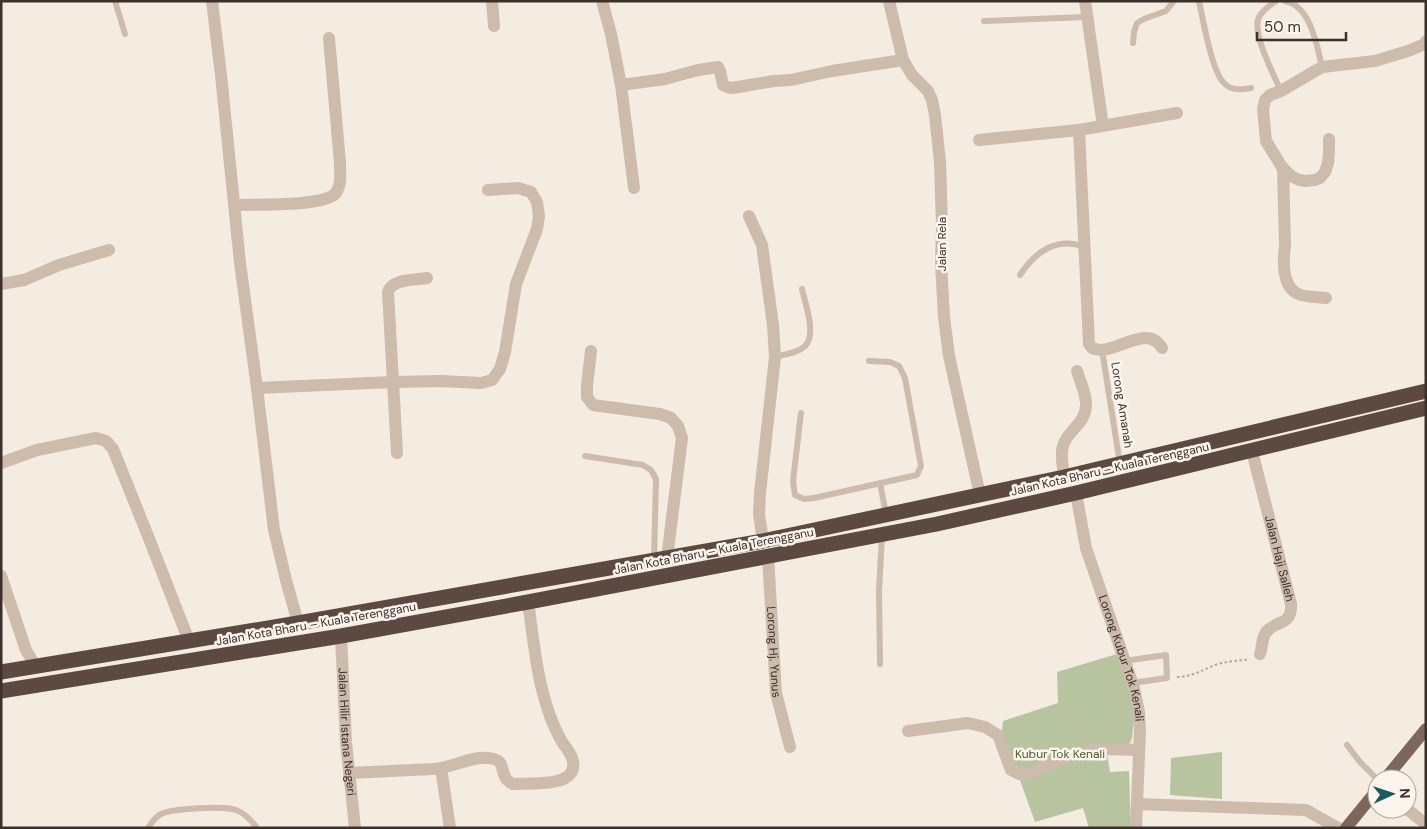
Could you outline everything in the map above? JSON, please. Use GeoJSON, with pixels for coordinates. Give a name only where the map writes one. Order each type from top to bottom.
{"type":"FeatureCollection","features":[{"type":"Feature","properties":{"kind":"highway","name":"Jalan Kota Bharu – Kuala Terengganu"},"geometry":{"type":"LineString","coordinates":[[1,672],[298,623],[763,541],[1064,477],[1426,391]]}},
{"type":"Feature","properties":{"kind":"highway","name":"Jalan Kota Bharu – Kuala Terengganu"},"geometry":{"type":"LineString","coordinates":[[1,691],[341,636],[936,524],[1076,493],[1426,408]]}},
{"type":"Feature","properties":{"kind":"main road"},"geometry":{"type":"LineString","coordinates":[[1393,769],[1426,729]]}},
{"type":"Feature","properties":{"kind":"main road"},"geometry":{"type":"LineString","coordinates":[[1346,828],[1367,802]]}},
{"type":"Feature","properties":{"kind":"street"},"geometry":{"type":"LineString","coordinates":[[212,1],[240,263],[274,530],[298,623]]}},
{"type":"Feature","properties":{"kind":"street"},"geometry":{"type":"LineString","coordinates":[[492,1],[494,26]]}},
{"type":"Feature","properties":{"kind":"street"},"geometry":{"type":"LineString","coordinates":[[602,1],[621,85],[634,188]]}},
{"type":"Feature","properties":{"kind":"street","name":"Jalan Rela"},"geometry":{"type":"LineString","coordinates":[[889,1],[903,60],[912,75],[928,91],[935,115],[940,162],[941,263],[944,317],[949,356],[980,495]]}},
{"type":"Feature","properties":{"kind":"street"},"geometry":{"type":"LineString","coordinates":[[1085,1],[1103,126]]}},
{"type":"Feature","properties":{"kind":"street"},"geometry":{"type":"LineString","coordinates":[[234,205],[304,203],[326,199],[336,193],[340,180],[340,163],[328,38]]}},
{"type":"Feature","properties":{"kind":"street"},"geometry":{"type":"LineString","coordinates":[[1328,139],[1328,163],[1325,172],[1320,178],[1306,181],[1290,176],[1266,141],[1265,100],[1270,95],[1281,91],[1322,67],[1375,61],[1408,51],[1425,43]]}},
{"type":"Feature","properties":{"kind":"street"},"geometry":{"type":"LineString","coordinates":[[621,85],[665,79],[718,67],[723,85],[732,88],[791,80],[832,71],[903,60]]}},
{"type":"Feature","properties":{"kind":"street"},"geometry":{"type":"LineString","coordinates":[[979,140],[1079,130],[1177,114]]}},
{"type":"Feature","properties":{"kind":"street"},"geometry":{"type":"LineString","coordinates":[[1079,130],[1088,340],[1092,348],[1096,350],[1145,338],[1158,342],[1162,348]]}},
{"type":"Feature","properties":{"kind":"street"},"geometry":{"type":"LineString","coordinates":[[1284,168],[1285,246],[1283,258],[1285,275],[1291,287],[1298,294],[1326,298]]}},
{"type":"Feature","properties":{"kind":"street"},"geometry":{"type":"LineString","coordinates":[[257,388],[393,382],[441,381],[481,383],[492,380],[500,369],[516,284],[537,229],[539,216],[537,202],[531,192],[518,188],[488,190]]}},
{"type":"Feature","properties":{"kind":"street"},"geometry":{"type":"LineString","coordinates":[[749,216],[762,245],[776,357],[760,493],[759,514],[763,541]]}},
{"type":"Feature","properties":{"kind":"street"},"geometry":{"type":"LineString","coordinates":[[1,284],[24,280],[59,266],[109,250]]}},
{"type":"Feature","properties":{"kind":"street"},"geometry":{"type":"LineString","coordinates":[[397,453],[388,292],[396,283],[427,278]]}},
{"type":"Feature","properties":{"kind":"street"},"geometry":{"type":"LineString","coordinates":[[591,351],[587,385],[588,397],[593,405],[660,414],[671,418],[678,426],[682,438],[661,560]]}},
{"type":"Feature","properties":{"kind":"street"},"geometry":{"type":"LineString","coordinates":[[1064,477],[1063,446],[1067,436],[1084,416],[1086,405],[1077,372]]}},
{"type":"Feature","properties":{"kind":"street"},"geometry":{"type":"LineString","coordinates":[[1,463],[37,450],[82,440],[96,438],[106,441],[113,449],[189,640]]}},
{"type":"Feature","properties":{"kind":"street","name":"Jalan Haji Salleh"},"geometry":{"type":"LineString","coordinates":[[1252,451],[1292,612],[1287,619],[1268,631],[1263,638],[1260,654]]}},
{"type":"Feature","properties":{"kind":"street","name":"Lorong Kubur Tok Kenali"},"geometry":{"type":"LineString","coordinates":[[1076,493],[1086,548],[1132,683],[1139,712],[1136,828]]}},
{"type":"Feature","properties":{"kind":"street","name":"Lorong Hj. Yunus"},"geometry":{"type":"LineString","coordinates":[[768,556],[776,693],[790,747]]}},
{"type":"Feature","properties":{"kind":"street"},"geometry":{"type":"LineString","coordinates":[[1,576],[26,650],[36,667]]}},
{"type":"Feature","properties":{"kind":"street"},"geometry":{"type":"LineString","coordinates":[[350,773],[441,768],[476,759],[496,759],[502,765],[503,775],[507,781],[513,784],[558,781],[567,778],[573,770],[573,762],[546,708],[528,602]]}},
{"type":"Feature","properties":{"kind":"street","name":"Jalan Hilir Istana Negeri"},"geometry":{"type":"LineString","coordinates":[[341,636],[346,742],[355,828]]}},
{"type":"Feature","properties":{"kind":"street"},"geometry":{"type":"LineString","coordinates":[[908,731],[968,723],[985,727],[998,735],[1011,770],[1019,774],[1027,774],[1083,751],[1100,749],[1139,750]]}},
{"type":"Feature","properties":{"kind":"street"},"geometry":{"type":"LineString","coordinates":[[441,768],[450,828]]}},
{"type":"Feature","properties":{"kind":"street"},"geometry":{"type":"LineString","coordinates":[[1137,804],[1306,810],[1338,828]]}},
{"type":"Feature","properties":{"kind":"lane"},"geometry":{"type":"LineString","coordinates":[[115,1],[125,34]]}},
{"type":"Feature","properties":{"kind":"lane"},"geometry":{"type":"LineString","coordinates":[[1133,43],[1134,32],[1138,23],[1166,11],[1174,1]]}},
{"type":"Feature","properties":{"kind":"lane"},"geometry":{"type":"LineString","coordinates":[[1199,1],[1214,67],[1219,77],[1224,84],[1231,88],[1240,90],[1251,88]]}},
{"type":"Feature","properties":{"kind":"lane"},"geometry":{"type":"LineString","coordinates":[[1276,1],[1267,7],[1258,18],[1257,33],[1281,91]]}},
{"type":"Feature","properties":{"kind":"lane"},"geometry":{"type":"LineString","coordinates":[[1285,1],[1292,2],[1302,12],[1312,28],[1322,67]]}},
{"type":"Feature","properties":{"kind":"lane"},"geometry":{"type":"LineString","coordinates":[[984,22],[1086,17]]}},
{"type":"Feature","properties":{"kind":"lane"},"geometry":{"type":"LineString","coordinates":[[1020,274],[1035,257],[1055,245],[1065,243],[1085,247]]}},
{"type":"Feature","properties":{"kind":"lane"},"geometry":{"type":"LineString","coordinates":[[776,357],[798,350],[805,346],[809,340],[811,332],[802,289]]}},
{"type":"Feature","properties":{"kind":"lane","name":"Lorong Amanah"},"geometry":{"type":"LineString","coordinates":[[1102,350],[1120,464]]}},
{"type":"Feature","properties":{"kind":"lane"},"geometry":{"type":"LineString","coordinates":[[801,413],[793,481],[795,495],[804,499],[814,498],[917,475],[921,466],[906,378],[899,366],[890,362],[869,361]]}},
{"type":"Feature","properties":{"kind":"lane"},"geometry":{"type":"LineString","coordinates":[[586,456],[643,466],[651,470],[656,479],[661,560]]}},
{"type":"Feature","properties":{"kind":"lane"},"geometry":{"type":"LineString","coordinates":[[880,483],[886,515]]}},
{"type":"Feature","properties":{"kind":"lane"},"geometry":{"type":"LineString","coordinates":[[880,664],[879,591],[882,534]]}},
{"type":"Feature","properties":{"kind":"lane"},"geometry":{"type":"LineString","coordinates":[[1124,661],[1166,655],[1168,678],[1132,683]]}},
{"type":"Feature","properties":{"kind":"lane"},"geometry":{"type":"LineString","coordinates":[[1348,745],[1367,769]]}},
{"type":"Feature","properties":{"kind":"lane"},"geometry":{"type":"LineString","coordinates":[[148,828],[161,814],[169,811],[223,808],[236,810],[246,815],[259,827]]}},
{"type":"Feature","properties":{"kind":"path"},"geometry":{"type":"LineString","coordinates":[[1168,678],[1185,677],[1218,664],[1247,660],[1260,654]]}},
{"type":"Feature","properties":{"kind":"green space","name":"Kubur Tok Kenali"},"geometry":{"type":"Polygon","coordinates":[[[1117,654],[1135,711],[1132,738],[1129,745],[1107,753],[1110,772],[1129,771],[1131,828],[1089,828],[1083,808],[1035,822],[1002,730],[1003,721],[1058,703],[1057,672],[1117,654]]]}},
{"type":"Feature","properties":{"kind":"green space"},"geometry":{"type":"Polygon","coordinates":[[[1222,752],[1222,799],[1170,795],[1171,758],[1222,752]]]}}]}
